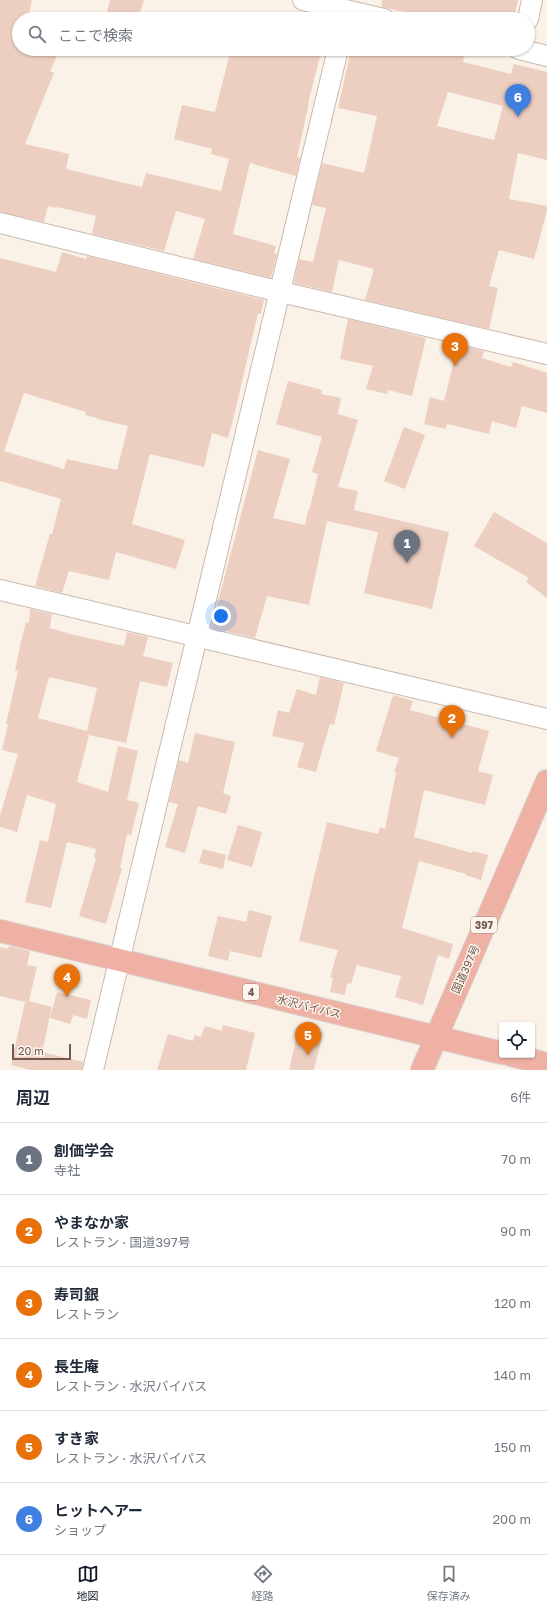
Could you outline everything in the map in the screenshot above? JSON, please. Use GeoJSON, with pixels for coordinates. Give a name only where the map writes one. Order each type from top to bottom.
{"type":"FeatureCollection","features":[{"type":"Feature","properties":{"kind":"highway","name":"国道397号"},"geometry":{"type":"LineString","coordinates":[[422,1070],[435,1036],[547,780]]}},
{"type":"Feature","properties":{"kind":"highway","name":"水沢バイパス"},"geometry":{"type":"LineString","coordinates":[[0,931],[499,1052]]}},
{"type":"Feature","properties":{"kind":"highway"},"geometry":{"type":"LineString","coordinates":[[524,1058],[547,1064]]}},
{"type":"Feature","properties":{"kind":"street"},"geometry":{"type":"LineString","coordinates":[[303,0],[347,10]]}},
{"type":"Feature","properties":{"kind":"street"},"geometry":{"type":"LineString","coordinates":[[529,12],[532,0]]}},
{"type":"Feature","properties":{"kind":"street"},"geometry":{"type":"LineString","coordinates":[[535,53],[547,56]]}},
{"type":"Feature","properties":{"kind":"street"},"geometry":{"type":"LineString","coordinates":[[93,1070],[281,292],[336,56]]}},
{"type":"Feature","properties":{"kind":"street"},"geometry":{"type":"LineString","coordinates":[[0,223],[281,292],[547,354]]}},
{"type":"Feature","properties":{"kind":"street"},"geometry":{"type":"LineString","coordinates":[[0,590],[547,720]]}},
{"type":"Feature","properties":{"kind":"building"},"geometry":{"type":"Polygon","coordinates":[[[0,0],[32,0],[29,12],[12,12],[12,56],[57,56],[50,71],[54,73],[25,144],[69,154],[66,169],[142,187],[146,173],[221,191],[229,159],[211,154],[212,149],[174,139],[182,105],[215,112],[229,56],[320,56],[308,103],[297,157],[300,158],[296,176],[250,163],[233,234],[276,246],[274,253],[277,254],[271,278],[193,259],[205,219],[176,211],[164,251],[92,234],[96,216],[48,206],[44,222],[0,212],[0,0]]]}},
{"type":"Feature","properties":{"kind":"building"},"geometry":{"type":"Polygon","coordinates":[[[110,0],[144,0],[140,12],[107,12],[110,0]]]}},
{"type":"Feature","properties":{"kind":"building"},"geometry":{"type":"Polygon","coordinates":[[[382,0],[518,0],[515,12],[405,12],[382,7],[382,0]]]}},
{"type":"Feature","properties":{"kind":"building"},"geometry":{"type":"Polygon","coordinates":[[[349,56],[464,56],[463,62],[511,74],[514,64],[547,72],[547,160],[518,153],[509,199],[547,206],[547,211],[534,259],[499,250],[489,286],[498,288],[489,329],[365,300],[374,269],[339,260],[332,292],[294,283],[299,259],[313,262],[326,208],[312,205],[322,163],[364,173],[377,116],[338,108],[349,56]],[[448,92],[437,126],[494,140],[503,106],[448,92]]]}},
{"type":"Feature","properties":{"kind":"building"},"geometry":{"type":"Polygon","coordinates":[[[62,252],[86,259],[87,256],[264,300],[261,314],[258,313],[228,438],[212,433],[204,467],[150,454],[132,524],[185,540],[176,569],[116,552],[109,580],[69,571],[62,593],[35,586],[50,534],[52,534],[61,499],[0,481],[0,258],[56,272],[62,252]],[[24,393],[4,451],[64,469],[67,459],[117,470],[128,426],[85,415],[86,412],[24,393]]]}},
{"type":"Feature","properties":{"kind":"building"},"geometry":{"type":"Polygon","coordinates":[[[348,319],[426,338],[412,396],[388,390],[387,394],[366,389],[373,366],[340,359],[348,319]]]}},
{"type":"Feature","properties":{"kind":"building"},"geometry":{"type":"Polygon","coordinates":[[[458,345],[484,351],[482,358],[511,367],[513,362],[547,373],[547,413],[522,406],[516,428],[492,421],[489,434],[447,424],[446,429],[424,424],[430,397],[444,401],[458,345]]]}},
{"type":"Feature","properties":{"kind":"building"},"geometry":{"type":"Polygon","coordinates":[[[288,381],[322,390],[321,394],[341,398],[338,414],[358,420],[338,487],[358,491],[354,510],[449,532],[432,609],[364,593],[378,532],[327,521],[309,605],[267,596],[255,638],[211,628],[258,450],[290,459],[273,518],[305,525],[318,474],[312,472],[322,437],[276,424],[288,381]]]}},
{"type":"Feature","properties":{"kind":"building"},"geometry":{"type":"Polygon","coordinates":[[[404,427],[425,435],[405,489],[384,481],[404,427]]]}},
{"type":"Feature","properties":{"kind":"building"},"geometry":{"type":"Polygon","coordinates":[[[494,512],[547,543],[547,598],[526,582],[529,578],[474,546],[494,512]]]}},
{"type":"Feature","properties":{"kind":"building"},"geometry":{"type":"Polygon","coordinates":[[[30,609],[52,614],[50,628],[70,634],[124,646],[127,632],[148,637],[143,656],[173,663],[167,687],[140,681],[126,743],[89,735],[77,782],[108,792],[118,746],[138,751],[127,800],[139,803],[131,835],[127,834],[120,868],[122,868],[106,924],[79,916],[96,858],[94,857],[96,849],[67,842],[51,908],[25,902],[40,840],[48,842],[56,804],[27,795],[17,832],[0,827],[0,816],[18,754],[2,750],[8,724],[6,724],[18,671],[15,671],[20,646],[26,622],[29,623],[30,609]],[[49,677],[38,718],[87,731],[97,688],[49,677]]]}},
{"type":"Feature","properties":{"kind":"building"},"geometry":{"type":"Polygon","coordinates":[[[320,677],[344,683],[334,725],[330,724],[316,772],[297,767],[304,743],[272,736],[278,710],[289,713],[297,689],[316,695],[320,677]]]}},
{"type":"Feature","properties":{"kind":"building"},"geometry":{"type":"Polygon","coordinates":[[[393,695],[413,701],[410,710],[489,731],[478,771],[493,775],[485,805],[424,790],[414,837],[472,853],[473,851],[488,855],[481,880],[465,875],[466,874],[419,861],[402,928],[453,944],[449,959],[438,955],[423,1005],[395,997],[401,976],[357,965],[351,984],[347,983],[345,995],[330,992],[333,978],[330,977],[338,950],[299,941],[327,822],[378,834],[380,827],[385,829],[396,773],[394,772],[399,758],[376,751],[393,695]]]}},
{"type":"Feature","properties":{"kind":"building"},"geometry":{"type":"Polygon","coordinates":[[[195,733],[235,742],[223,793],[231,796],[226,814],[198,806],[185,853],[165,847],[178,804],[169,802],[179,760],[188,763],[195,733]]]}},
{"type":"Feature","properties":{"kind":"building"},"geometry":{"type":"Polygon","coordinates":[[[238,825],[262,832],[252,867],[227,860],[238,825]]]}},
{"type":"Feature","properties":{"kind":"building"},"geometry":{"type":"Polygon","coordinates":[[[203,849],[226,855],[223,869],[199,863],[203,849]]]}},
{"type":"Feature","properties":{"kind":"building"},"geometry":{"type":"Polygon","coordinates":[[[249,910],[272,916],[261,958],[230,951],[228,961],[208,956],[218,916],[246,922],[249,910]]]}},
{"type":"Feature","properties":{"kind":"building"},"geometry":{"type":"Polygon","coordinates":[[[9,946],[30,951],[27,965],[37,967],[29,1001],[52,1007],[42,1052],[83,1062],[82,1070],[30,1070],[11,1065],[25,1002],[0,996],[0,947],[8,949],[9,946]]]}},
{"type":"Feature","properties":{"kind":"building"},"geometry":{"type":"Polygon","coordinates":[[[57,992],[91,1000],[87,1019],[73,1015],[70,1024],[50,1018],[57,992]]]}},
{"type":"Feature","properties":{"kind":"building"},"geometry":{"type":"Polygon","coordinates":[[[223,1025],[255,1033],[246,1070],[157,1070],[168,1034],[193,1041],[195,1035],[201,1037],[205,1026],[222,1031],[223,1025]]]}},
{"type":"Feature","properties":{"kind":"building"},"geometry":{"type":"Polygon","coordinates":[[[299,1027],[323,1033],[314,1070],[289,1070],[299,1027]]]}},
{"type":"Feature","properties":{"kind":"place","name":"ヒットヘアー"},"geometry":{"type":"Point","coordinates":[518,117]}},
{"type":"Feature","properties":{"kind":"place","name":"寿司銀"},"geometry":{"type":"Point","coordinates":[455,366]}},
{"type":"Feature","properties":{"kind":"place","name":"創価学会"},"geometry":{"type":"Point","coordinates":[407,563]}},
{"type":"Feature","properties":{"kind":"place","name":"やまなか家"},"geometry":{"type":"Point","coordinates":[452,738]}},
{"type":"Feature","properties":{"kind":"place","name":"長生庵"},"geometry":{"type":"Point","coordinates":[67,997]}},
{"type":"Feature","properties":{"kind":"place","name":"すき家"},"geometry":{"type":"Point","coordinates":[308,1055]}}]}
